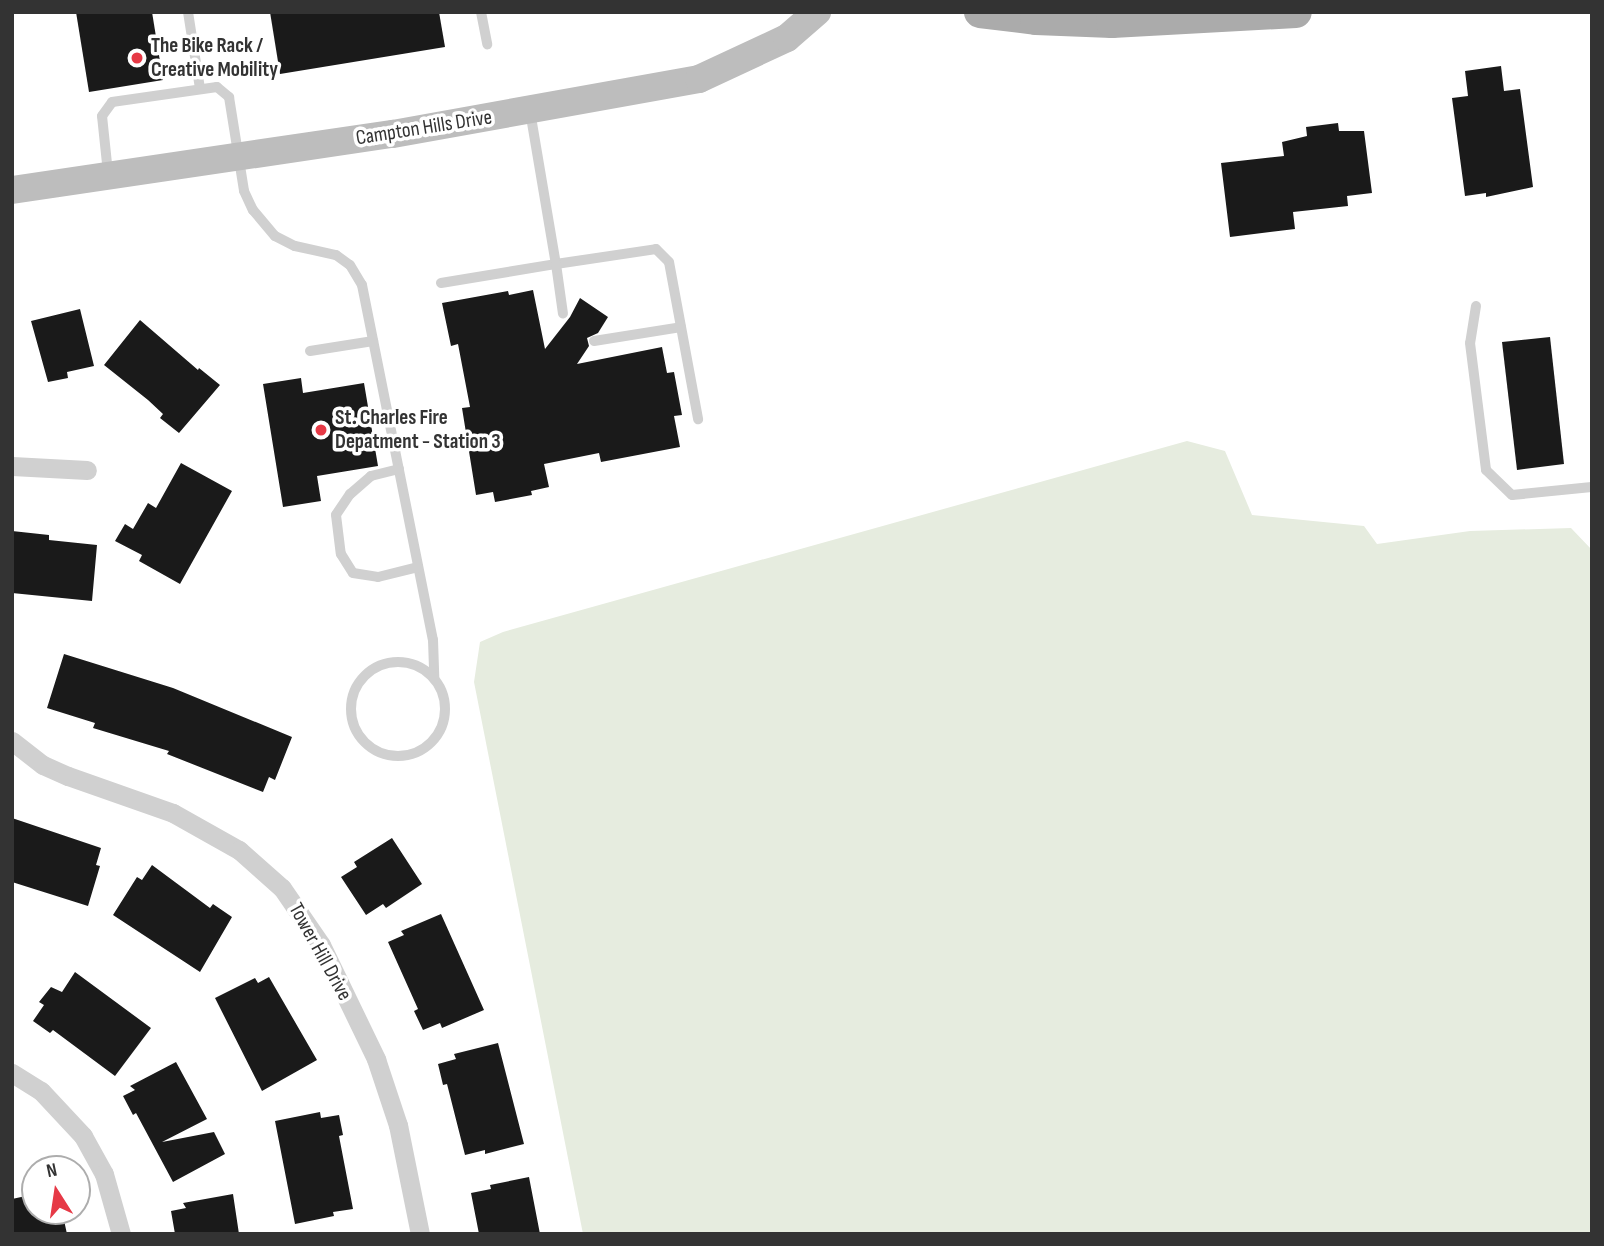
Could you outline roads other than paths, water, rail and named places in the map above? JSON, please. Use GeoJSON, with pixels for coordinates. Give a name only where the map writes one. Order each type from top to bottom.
{"type":"FeatureCollection","features":[{"type":"Feature","properties":{"kind":"main road"},"geometry":{"type":"LineString","coordinates":[[996,13],[1112,22],[1193,15],[1296,12]]}},
{"type":"Feature","properties":{"kind":"street","name":"Campton Hills Drive"},"geometry":{"type":"LineString","coordinates":[[12,190],[530,111],[699,79],[788,38],[817,12]]}},
{"type":"Feature","properties":{"kind":"street"},"geometry":{"type":"LineString","coordinates":[[12,466],[87,470]]}},
{"type":"Feature","properties":{"kind":"street","name":"Tower Hill Drive"},"geometry":{"type":"LineString","coordinates":[[12,741],[43,765],[173,813],[239,850],[282,888],[321,945],[376,1059],[398,1125],[420,1234]]}},
{"type":"Feature","properties":{"kind":"street"},"geometry":{"type":"LineString","coordinates":[[12,1073],[41,1091],[83,1136],[104,1174],[121,1234]]}},
{"type":"Feature","properties":{"kind":"lane"},"geometry":{"type":"LineString","coordinates":[[188,12],[200,89]]}},
{"type":"Feature","properties":{"kind":"lane"},"geometry":{"type":"LineString","coordinates":[[481,12],[487,44]]}},
{"type":"Feature","properties":{"kind":"lane"},"geometry":{"type":"LineString","coordinates":[[108,177],[102,116],[112,102],[217,87],[229,97],[244,191],[253,209],[275,236],[295,246],[337,255],[350,265],[362,285],[433,640],[434,678],[442,692],[445,708],[443,724],[435,738],[423,749],[408,755],[392,756],[376,751],[364,742],[351,716],[351,701],[356,687],[365,675],[378,666],[408,663],[422,668],[434,678]]}},
{"type":"Feature","properties":{"kind":"lane"},"geometry":{"type":"LineString","coordinates":[[530,111],[563,314]]}},
{"type":"Feature","properties":{"kind":"lane"},"geometry":{"type":"LineString","coordinates":[[440,283],[656,249],[669,262],[698,419]]}},
{"type":"Feature","properties":{"kind":"lane"},"geometry":{"type":"LineString","coordinates":[[1476,306],[1470,343],[1486,470],[1512,495],[1592,487]]}},
{"type":"Feature","properties":{"kind":"lane"},"geometry":{"type":"LineString","coordinates":[[594,341],[681,327]]}},
{"type":"Feature","properties":{"kind":"lane"},"geometry":{"type":"LineString","coordinates":[[310,351],[373,341]]}},
{"type":"Feature","properties":{"kind":"lane"},"geometry":{"type":"LineString","coordinates":[[399,470],[371,476],[350,494],[336,515],[341,554],[353,573],[378,577],[418,567]]}},
{"type":"Feature","properties":{"kind":"place","name":"The Bike Rack / Creative Mobility"},"geometry":{"type":"Point","coordinates":[137,58]}},
{"type":"Feature","properties":{"kind":"place","name":"St. Charles Fire Depatment - Station 3"},"geometry":{"type":"Point","coordinates":[321,430]}}]}
